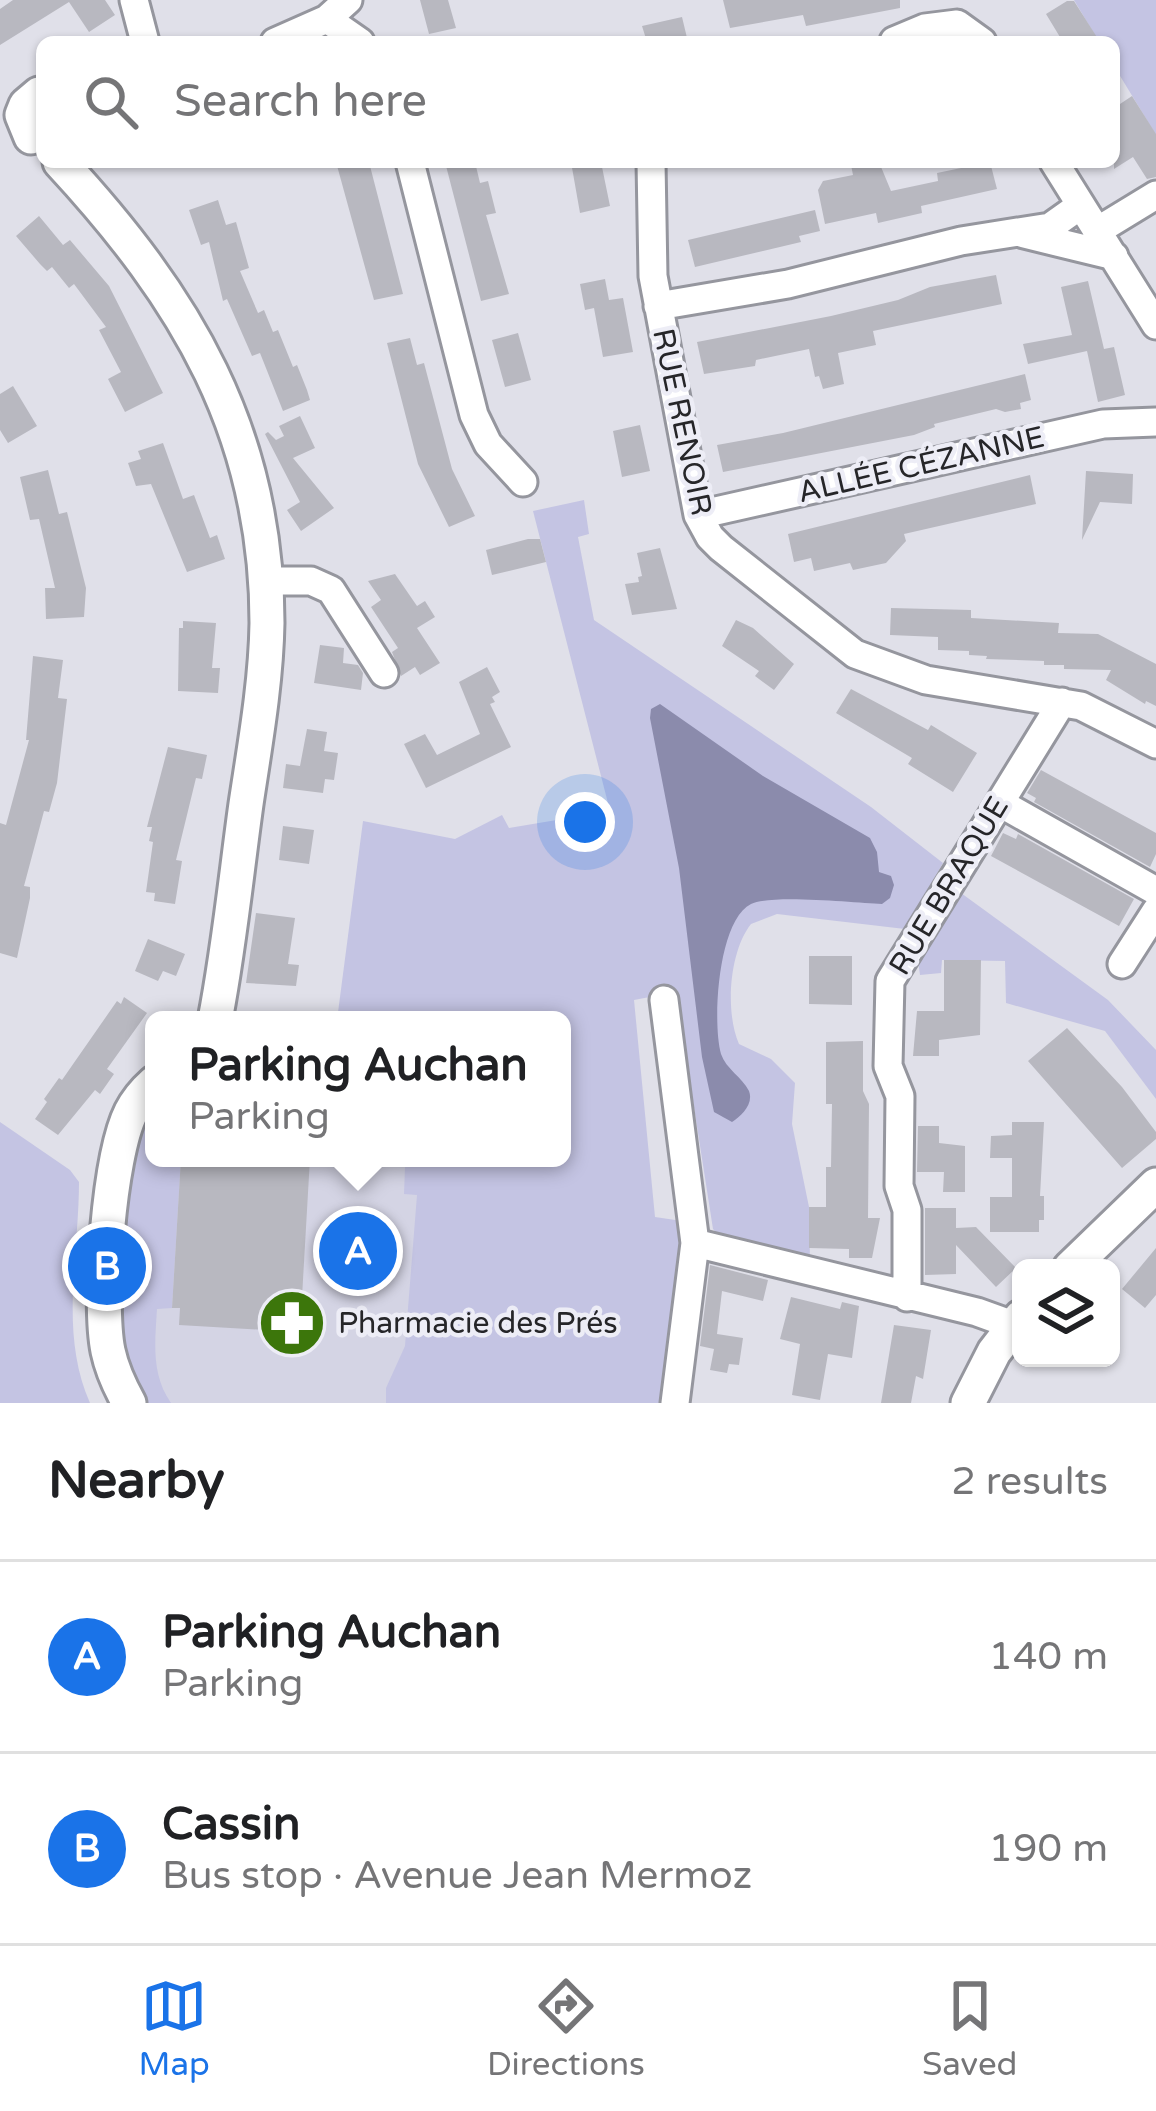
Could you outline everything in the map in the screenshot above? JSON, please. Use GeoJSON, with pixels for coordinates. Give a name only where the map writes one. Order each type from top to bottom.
{"type":"FeatureCollection","features":[{"type":"Feature","properties":{"kind":"street"},"geometry":{"type":"LineString","coordinates":[[134,0],[143,36]]}},
{"type":"Feature","properties":{"kind":"street"},"geometry":{"type":"LineString","coordinates":[[287,36],[338,10],[356,36]]}},
{"type":"Feature","properties":{"kind":"street"},"geometry":{"type":"LineString","coordinates":[[904,36],[957,24],[974,36]]}},
{"type":"Feature","properties":{"kind":"street"},"geometry":{"type":"LineString","coordinates":[[0,102],[36,95]]}},
{"type":"Feature","properties":{"kind":"street"},"geometry":{"type":"LineString","coordinates":[[29,135],[22,116],[36,98]]}},
{"type":"Feature","properties":{"kind":"street"},"geometry":{"type":"LineString","coordinates":[[412,168],[474,416],[488,444],[523,482]]}},
{"type":"Feature","properties":{"kind":"street","name":"RUE RENOIR"},"geometry":{"type":"LineString","coordinates":[[651,168],[651,251],[658,306],[698,515],[710,537],[855,654],[926,680],[1062,702],[1100,714],[1156,745]]}},
{"type":"Feature","properties":{"kind":"street"},"geometry":{"type":"LineString","coordinates":[[1058,168],[1156,325]]}},
{"type":"Feature","properties":{"kind":"street"},"geometry":{"type":"LineString","coordinates":[[71,169],[156,275],[209,368],[244,459],[261,540],[266,643],[260,707],[215,1011]]}},
{"type":"Feature","properties":{"kind":"street"},"geometry":{"type":"LineString","coordinates":[[1097,231],[1156,195]]}},
{"type":"Feature","properties":{"kind":"street"},"geometry":{"type":"LineString","coordinates":[[658,306],[788,284],[978,238],[1050,227],[1081,206]]}},
{"type":"Feature","properties":{"kind":"street"},"geometry":{"type":"LineString","coordinates":[[1020,233],[1114,256]]}},
{"type":"Feature","properties":{"kind":"street","name":"ALLÉE CÉZANNE"},"geometry":{"type":"LineString","coordinates":[[698,515],[1103,424],[1152,420]]}},
{"type":"Feature","properties":{"kind":"street"},"geometry":{"type":"LineString","coordinates":[[265,581],[311,581],[331,590],[384,674]]}},
{"type":"Feature","properties":{"kind":"street","name":"RUE BRAQUE"},"geometry":{"type":"LineString","coordinates":[[907,1298],[907,1210],[899,1186],[900,1096],[888,1066],[890,981],[1062,702]]}},
{"type":"Feature","properties":{"kind":"street"},"geometry":{"type":"LineString","coordinates":[[1000,803],[1156,891]]}},
{"type":"Feature","properties":{"kind":"street"},"geometry":{"type":"LineString","coordinates":[[1122,964],[1156,911]]}},
{"type":"Feature","properties":{"kind":"street"},"geometry":{"type":"LineString","coordinates":[[664,1000],[695,1233],[676,1403]]}},
{"type":"Feature","properties":{"kind":"street"},"geometry":{"type":"LineString","coordinates":[[129,1403],[113,1368],[106,1328],[112,1196],[122,1137],[131,1112],[145,1094]]}},
{"type":"Feature","properties":{"kind":"street"},"geometry":{"type":"LineString","coordinates":[[1079,1259],[1156,1185]]}},
{"type":"Feature","properties":{"kind":"street"},"geometry":{"type":"LineString","coordinates":[[695,1233],[907,1298],[1012,1320]]}},
{"type":"Feature","properties":{"kind":"street"},"geometry":{"type":"LineString","coordinates":[[968,1403],[1012,1328]]}},
{"type":"Feature","properties":{"kind":"shaded area"},"geometry":{"type":"Polygon","coordinates":[[[1074,0],[1156,0],[1156,135],[1120,76],[1120,36],[1095,36],[1074,0]]]}},
{"type":"Feature","properties":{"kind":"shaded area"},"geometry":{"type":"Polygon","coordinates":[[[584,500],[589,534],[578,537],[594,620],[871,807],[943,863],[905,929],[777,914],[751,924],[738,950],[731,999],[739,1044],[771,1059],[795,1083],[792,1124],[809,1207],[810,1262],[725,1242],[713,1229],[676,992],[634,1000],[655,1217],[682,1221],[663,1403],[386,1403],[386,1388],[405,1346],[417,1195],[404,1194],[405,1167],[571,1167],[571,1011],[338,1011],[363,821],[455,839],[502,815],[509,828],[610,811],[533,511],[584,500]]]}},
{"type":"Feature","properties":{"kind":"shaded area"},"geometry":{"type":"Polygon","coordinates":[[[660,704],[763,776],[870,838],[879,872],[891,876],[894,885],[882,904],[762,901],[740,914],[725,950],[717,1019],[721,1054],[750,1096],[746,1109],[732,1122],[714,1112],[702,1057],[679,868],[650,718],[651,709],[660,704]]]}},
{"type":"Feature","properties":{"kind":"shaded area"},"geometry":{"type":"Polygon","coordinates":[[[961,893],[1108,1000],[1156,1050],[1156,1099],[1105,1031],[1006,1003],[1005,961],[942,960],[941,973],[920,975],[917,954],[961,893]]]}},
{"type":"Feature","properties":{"kind":"shaded area"},"geometry":{"type":"Polygon","coordinates":[[[0,1122],[70,1170],[79,1182],[73,1322],[90,1403],[0,1403],[0,1122]]]}},
{"type":"Feature","properties":{"kind":"shaded area"},"geometry":{"type":"Polygon","coordinates":[[[145,1127],[145,1167],[180,1167],[172,1308],[157,1309],[157,1370],[171,1403],[148,1403],[125,1352],[119,1282],[136,1153],[145,1127]]]}},
{"type":"Feature","properties":{"kind":"shaded area"},"geometry":{"type":"Polygon","coordinates":[[[154,1167],[426,1167],[415,1403],[148,1403],[144,1398],[154,1167]]]}},
{"type":"Feature","properties":{"kind":"building"},"geometry":{"type":"Polygon","coordinates":[[[13,0],[105,0],[115,15],[89,32],[69,2],[0,45],[0,9],[13,0]]]}},
{"type":"Feature","properties":{"kind":"building"},"geometry":{"type":"Polygon","coordinates":[[[420,0],[448,0],[456,28],[429,34],[420,0]]]}},
{"type":"Feature","properties":{"kind":"building"},"geometry":{"type":"Polygon","coordinates":[[[723,0],[900,0],[900,8],[806,26],[803,15],[730,28],[723,0]]]}},
{"type":"Feature","properties":{"kind":"building"},"geometry":{"type":"Polygon","coordinates":[[[1074,1],[1096,36],[1059,36],[1046,14],[1074,1]]]}},
{"type":"Feature","properties":{"kind":"building"},"geometry":{"type":"Polygon","coordinates":[[[682,17],[687,36],[645,36],[642,26],[682,17]]]}},
{"type":"Feature","properties":{"kind":"building"},"geometry":{"type":"Polygon","coordinates":[[[1132,96],[1156,134],[1156,177],[1147,179],[1133,157],[1120,165],[1120,104],[1132,96]]]}},
{"type":"Feature","properties":{"kind":"building"},"geometry":{"type":"Polygon","coordinates":[[[338,168],[371,168],[403,294],[374,300],[338,168]]]}},
{"type":"Feature","properties":{"kind":"building"},"geometry":{"type":"Polygon","coordinates":[[[447,168],[476,168],[480,183],[488,181],[496,213],[486,215],[509,294],[481,301],[447,168]]]}},
{"type":"Feature","properties":{"kind":"building"},"geometry":{"type":"Polygon","coordinates":[[[572,168],[602,168],[610,206],[580,213],[572,168]]]}},
{"type":"Feature","properties":{"kind":"building"},"geometry":{"type":"Polygon","coordinates":[[[852,168],[881,168],[891,191],[938,181],[937,173],[992,168],[997,189],[921,206],[922,213],[878,223],[876,213],[825,224],[818,190],[823,181],[853,175],[852,168]]]}},
{"type":"Feature","properties":{"kind":"building"},"geometry":{"type":"Polygon","coordinates":[[[218,200],[226,225],[236,222],[249,268],[240,271],[258,313],[264,310],[273,332],[278,330],[307,390],[310,400],[283,411],[260,353],[252,356],[227,299],[223,301],[209,242],[201,245],[189,210],[218,200]]]}},
{"type":"Feature","properties":{"kind":"building"},"geometry":{"type":"Polygon","coordinates":[[[815,210],[820,231],[799,236],[801,242],[695,267],[688,240],[815,210]]]}},
{"type":"Feature","properties":{"kind":"building"},"geometry":{"type":"Polygon","coordinates":[[[39,216],[63,245],[70,240],[109,286],[163,393],[125,412],[108,379],[121,372],[99,330],[106,327],[74,284],[69,288],[52,267],[47,271],[16,236],[39,216]]]}},
{"type":"Feature","properties":{"kind":"building"},"geometry":{"type":"Polygon","coordinates":[[[996,275],[1002,304],[873,331],[876,345],[838,353],[844,384],[823,389],[809,349],[756,360],[755,366],[704,374],[697,342],[831,316],[930,287],[996,275]]]}},
{"type":"Feature","properties":{"kind":"building"},"geometry":{"type":"Polygon","coordinates":[[[605,279],[609,300],[623,298],[633,352],[603,357],[594,308],[585,310],[580,284],[605,279]]]}},
{"type":"Feature","properties":{"kind":"building"},"geometry":{"type":"Polygon","coordinates":[[[1088,281],[1104,349],[1114,347],[1125,395],[1098,402],[1087,351],[1028,364],[1023,344],[1072,335],[1061,287],[1088,281]]]}},
{"type":"Feature","properties":{"kind":"building"},"geometry":{"type":"Polygon","coordinates":[[[518,333],[531,380],[505,387],[492,340],[518,333]]]}},
{"type":"Feature","properties":{"kind":"building"},"geometry":{"type":"Polygon","coordinates":[[[410,338],[417,365],[424,363],[452,469],[475,516],[449,527],[418,464],[387,343],[410,338]]]}},
{"type":"Feature","properties":{"kind":"building"},"geometry":{"type":"Polygon","coordinates":[[[1025,374],[1031,400],[1020,403],[1021,409],[996,409],[934,424],[914,435],[723,472],[717,445],[1025,374]]]}},
{"type":"Feature","properties":{"kind":"building"},"geometry":{"type":"Polygon","coordinates":[[[13,386],[37,426],[8,443],[0,430],[0,394],[13,386]]]}},
{"type":"Feature","properties":{"kind":"building"},"geometry":{"type":"Polygon","coordinates":[[[300,416],[315,448],[293,458],[334,508],[301,531],[287,510],[300,502],[265,434],[276,440],[284,436],[279,426],[300,416]]]}},
{"type":"Feature","properties":{"kind":"building"},"geometry":{"type":"Polygon","coordinates":[[[640,425],[650,471],[622,477],[613,431],[640,425]]]}},
{"type":"Feature","properties":{"kind":"building"},"geometry":{"type":"Polygon","coordinates":[[[163,443],[183,499],[194,495],[210,538],[217,535],[225,559],[187,572],[151,484],[136,486],[128,463],[141,459],[138,451],[163,443]]]}},
{"type":"Feature","properties":{"kind":"building"},"geometry":{"type":"Polygon","coordinates":[[[48,470],[59,514],[67,512],[86,588],[84,617],[46,619],[45,588],[55,588],[39,519],[30,520],[20,477],[48,470]]]}},
{"type":"Feature","properties":{"kind":"building"},"geometry":{"type":"Polygon","coordinates":[[[1086,471],[1133,474],[1132,504],[1100,502],[1082,540],[1086,471]]]}},
{"type":"Feature","properties":{"kind":"building"},"geometry":{"type":"Polygon","coordinates":[[[1030,475],[1036,504],[904,534],[906,541],[886,563],[853,570],[850,563],[814,571],[811,558],[794,562],[788,534],[1030,475]]]}},
{"type":"Feature","properties":{"kind":"building"},"geometry":{"type":"Polygon","coordinates":[[[540,539],[546,562],[492,575],[486,550],[540,539]]]}},
{"type":"Feature","properties":{"kind":"building"},"geometry":{"type":"Polygon","coordinates":[[[660,548],[677,609],[632,615],[625,584],[639,582],[642,576],[637,553],[660,548]]]}},
{"type":"Feature","properties":{"kind":"building"},"geometry":{"type":"Polygon","coordinates":[[[395,574],[417,606],[425,601],[435,617],[417,628],[440,663],[420,675],[415,667],[401,676],[392,652],[398,648],[371,607],[381,600],[368,581],[395,574]]]}},
{"type":"Feature","properties":{"kind":"building"},"geometry":{"type":"Polygon","coordinates":[[[891,608],[971,610],[971,618],[1059,623],[1058,633],[1098,634],[1156,664],[1156,706],[1106,680],[1111,670],[986,659],[969,655],[969,651],[938,650],[938,637],[890,635],[891,608]]]}},
{"type":"Feature","properties":{"kind":"building"},"geometry":{"type":"Polygon","coordinates":[[[736,620],[753,628],[794,664],[774,690],[755,676],[759,671],[722,646],[736,620]]]}},
{"type":"Feature","properties":{"kind":"building"},"geometry":{"type":"Polygon","coordinates":[[[183,621],[216,623],[212,668],[220,668],[218,693],[178,691],[183,621]]]}},
{"type":"Feature","properties":{"kind":"building"},"geometry":{"type":"Polygon","coordinates":[[[320,645],[344,648],[343,663],[358,665],[363,673],[361,690],[314,683],[320,645]]]}},
{"type":"Feature","properties":{"kind":"building"},"geometry":{"type":"Polygon","coordinates":[[[33,656],[63,660],[58,698],[67,699],[57,783],[49,812],[44,811],[24,886],[30,887],[30,898],[17,958],[0,953],[0,823],[6,825],[29,740],[33,656]]]}},
{"type":"Feature","properties":{"kind":"building"},"geometry":{"type":"Polygon","coordinates":[[[487,667],[500,692],[490,704],[511,747],[426,788],[404,744],[425,734],[437,755],[480,734],[459,682],[487,667]]]}},
{"type":"Feature","properties":{"kind":"building"},"geometry":{"type":"Polygon","coordinates":[[[851,689],[928,730],[931,725],[977,753],[953,792],[908,764],[912,758],[836,713],[851,689]]]}},
{"type":"Feature","properties":{"kind":"building"},"geometry":{"type":"Polygon","coordinates":[[[307,729],[327,732],[324,751],[338,753],[334,780],[325,779],[323,793],[283,788],[286,764],[300,766],[307,729]]]}},
{"type":"Feature","properties":{"kind":"building"},"geometry":{"type":"Polygon","coordinates":[[[168,747],[207,755],[202,779],[196,778],[176,860],[182,861],[175,904],[154,901],[155,893],[146,892],[153,842],[149,841],[152,827],[147,827],[168,747]]]}},
{"type":"Feature","properties":{"kind":"building"},"geometry":{"type":"Polygon","coordinates":[[[1041,770],[1156,833],[1156,854],[1150,867],[1034,802],[1036,798],[1027,793],[1041,770]]]}},
{"type":"Feature","properties":{"kind":"building"},"geometry":{"type":"Polygon","coordinates":[[[283,826],[314,830],[309,864],[279,860],[283,826]]]}},
{"type":"Feature","properties":{"kind":"building"},"geometry":{"type":"Polygon","coordinates":[[[1003,833],[1016,839],[1018,834],[1134,899],[1119,926],[991,856],[1003,833]]]}},
{"type":"Feature","properties":{"kind":"building"},"geometry":{"type":"Polygon","coordinates":[[[256,913],[295,918],[288,964],[299,965],[296,986],[246,983],[256,913]]]}},
{"type":"Feature","properties":{"kind":"building"},"geometry":{"type":"Polygon","coordinates":[[[148,939],[185,954],[176,976],[163,971],[158,981],[135,971],[148,939]]]}},
{"type":"Feature","properties":{"kind":"building"},"geometry":{"type":"Polygon","coordinates":[[[809,956],[852,956],[852,1005],[809,1004],[809,956]]]}},
{"type":"Feature","properties":{"kind":"building"},"geometry":{"type":"Polygon","coordinates":[[[944,960],[981,960],[980,1035],[939,1040],[939,1056],[913,1056],[917,1011],[944,1011],[944,960]]]}},
{"type":"Feature","properties":{"kind":"building"},"geometry":{"type":"Polygon","coordinates":[[[124,997],[145,1016],[107,1069],[114,1074],[100,1094],[95,1090],[58,1135],[35,1119],[47,1102],[44,1099],[117,1001],[121,1004],[124,997]]]}},
{"type":"Feature","properties":{"kind":"building"},"geometry":{"type":"Polygon","coordinates":[[[1067,1028],[1156,1132],[1156,1139],[1122,1168],[1028,1061],[1067,1028]]]}},
{"type":"Feature","properties":{"kind":"building"},"geometry":{"type":"Polygon","coordinates":[[[863,1041],[863,1091],[869,1104],[868,1218],[880,1218],[872,1258],[849,1258],[849,1249],[809,1248],[809,1207],[826,1207],[826,1167],[831,1167],[826,1042],[863,1041]]]}},
{"type":"Feature","properties":{"kind":"building"},"geometry":{"type":"Polygon","coordinates":[[[1012,1122],[1044,1122],[1040,1196],[1044,1196],[1044,1220],[1039,1220],[1039,1232],[990,1232],[990,1197],[1012,1197],[1012,1158],[990,1158],[991,1136],[1012,1135],[1012,1122]]]}},
{"type":"Feature","properties":{"kind":"building"},"geometry":{"type":"Polygon","coordinates":[[[918,1126],[939,1126],[939,1143],[965,1146],[965,1192],[943,1192],[944,1172],[917,1172],[918,1126]]]}},
{"type":"Feature","properties":{"kind":"building"},"geometry":{"type":"Polygon","coordinates":[[[180,1167],[309,1167],[300,1332],[179,1325],[180,1308],[172,1308],[180,1167]]]}},
{"type":"Feature","properties":{"kind":"building"},"geometry":{"type":"Polygon","coordinates":[[[925,1208],[956,1208],[956,1228],[976,1227],[1012,1264],[1012,1272],[996,1287],[956,1245],[956,1274],[925,1275],[925,1208]]]}},
{"type":"Feature","properties":{"kind":"building"},"geometry":{"type":"Polygon","coordinates":[[[1156,1248],[1156,1295],[1145,1308],[1122,1289],[1156,1248]]]}},
{"type":"Feature","properties":{"kind":"building"},"geometry":{"type":"Polygon","coordinates":[[[710,1265],[768,1280],[763,1301],[722,1291],[717,1334],[743,1338],[739,1365],[729,1364],[727,1373],[710,1370],[714,1349],[700,1346],[710,1265]]]}},
{"type":"Feature","properties":{"kind":"building"},"geometry":{"type":"Polygon","coordinates":[[[791,1297],[840,1309],[842,1302],[859,1306],[852,1358],[828,1354],[820,1400],[792,1395],[800,1344],[780,1339],[791,1297]]]}},
{"type":"Feature","properties":{"kind":"building"},"geometry":{"type":"Polygon","coordinates":[[[894,1325],[931,1330],[923,1379],[916,1376],[911,1403],[881,1403],[894,1325]]]}},
{"type":"Feature","properties":{"kind":"place","name":"Parking Auchan"},"geometry":{"type":"Point","coordinates":[358,1251]}},
{"type":"Feature","properties":{"kind":"place","name":"Cassin"},"geometry":{"type":"Point","coordinates":[107,1266]}},
{"type":"Feature","properties":{"kind":"place","name":"Pharmacie des Prés"},"geometry":{"type":"Point","coordinates":[292,1323]}}]}
